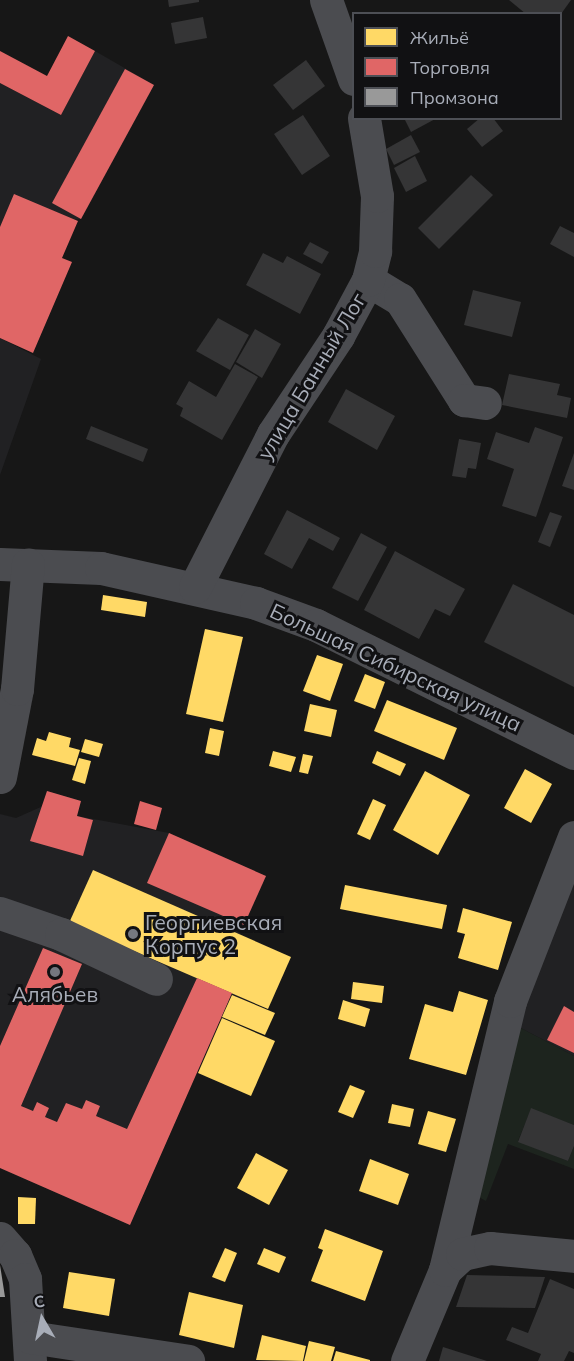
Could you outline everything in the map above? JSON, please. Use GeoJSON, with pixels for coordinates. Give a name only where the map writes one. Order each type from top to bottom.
{"type":"FeatureCollection","features":[{"type":"Feature","properties":{"kind":"street"},"geometry":{"type":"LineString","coordinates":[[326,0],[352,73]]}},
{"type":"Feature","properties":{"kind":"street","name":"улица Банный Лог"},"geometry":{"type":"LineString","coordinates":[[195,586],[273,434],[338,336],[368,280],[375,252],[377,196],[364,120]]}},
{"type":"Feature","properties":{"kind":"street"},"geometry":{"type":"LineString","coordinates":[[368,280],[400,299],[464,400],[485,404]]}},
{"type":"Feature","properties":{"kind":"street"},"geometry":{"type":"LineString","coordinates":[[0,777],[17,689],[14,564]]}},
{"type":"Feature","properties":{"kind":"street","name":"Большая Сибирская улица"},"geometry":{"type":"LineString","coordinates":[[14,564],[101,568],[195,586],[256,603],[316,625],[574,753]]}},
{"type":"Feature","properties":{"kind":"street"},"geometry":{"type":"LineString","coordinates":[[407,1361],[445,1270],[510,1001],[574,837]]}},
{"type":"Feature","properties":{"kind":"street"},"geometry":{"type":"LineString","coordinates":[[0,913],[61,934],[156,979]]}},
{"type":"Feature","properties":{"kind":"street"},"geometry":{"type":"LineString","coordinates":[[0,1238],[21,1266],[30,1349],[188,1361]]}},
{"type":"Feature","properties":{"kind":"street"},"geometry":{"type":"LineString","coordinates":[[445,1270],[462,1254],[490,1248],[574,1256]]}},
{"type":"Feature","properties":{"kind":"shaded area"},"geometry":{"type":"Polygon","coordinates":[[[95,51],[154,85],[81,219],[0,227],[0,83],[61,115],[95,51]]]}},
{"type":"Feature","properties":{"kind":"shaded area"},"geometry":{"type":"Polygon","coordinates":[[[0,338],[41,359],[0,475],[0,338]]]}},
{"type":"Feature","properties":{"kind":"shaded area"},"geometry":{"type":"Polygon","coordinates":[[[47,791],[81,801],[77,816],[169,833],[266,876],[240,934],[291,957],[268,1009],[231,994],[130,1225],[0,1168],[0,814],[16,818],[43,806],[47,791]]]}},
{"type":"Feature","properties":{"kind":"shaded area"},"geometry":{"type":"Polygon","coordinates":[[[574,879],[574,1056],[515,1025],[574,879]]]}},
{"type":"Feature","properties":{"kind":"shaded area"},"geometry":{"type":"Polygon","coordinates":[[[515,1025],[574,1056],[574,1125],[531,1109],[518,1141],[568,1161],[574,1146],[574,1169],[508,1144],[486,1201],[475,1195],[515,1025]]]}},
{"type":"Feature","properties":{"kind":"building: Жильё"},"geometry":{"type":"Polygon","coordinates":[[[103,595],[147,602],[145,617],[101,610],[103,595]]]}},
{"type":"Feature","properties":{"kind":"building: Жильё"},"geometry":{"type":"Polygon","coordinates":[[[205,629],[243,637],[223,722],[186,714],[205,629]]]}},
{"type":"Feature","properties":{"kind":"building: Жильё"},"geometry":{"type":"Polygon","coordinates":[[[317,655],[343,664],[330,701],[303,691],[317,655]]]}},
{"type":"Feature","properties":{"kind":"building: Жильё"},"geometry":{"type":"Polygon","coordinates":[[[365,674],[385,682],[375,709],[354,701],[365,674]]]}},
{"type":"Feature","properties":{"kind":"building: Жильё"},"geometry":{"type":"Polygon","coordinates":[[[387,700],[457,728],[444,760],[374,731],[387,700]]]}},
{"type":"Feature","properties":{"kind":"building: Жильё"},"geometry":{"type":"Polygon","coordinates":[[[310,704],[337,710],[331,737],[304,731],[310,704]]]}},
{"type":"Feature","properties":{"kind":"building: Жильё"},"geometry":{"type":"Polygon","coordinates":[[[210,728],[224,731],[219,756],[205,753],[210,728]]]}},
{"type":"Feature","properties":{"kind":"building: Жильё"},"geometry":{"type":"Polygon","coordinates":[[[49,732],[71,738],[69,747],[80,750],[75,766],[32,755],[37,738],[46,741],[49,732]]]}},
{"type":"Feature","properties":{"kind":"building: Жильё"},"geometry":{"type":"Polygon","coordinates":[[[85,739],[103,744],[99,757],[81,752],[85,739]]]}},
{"type":"Feature","properties":{"kind":"building: Жильё"},"geometry":{"type":"Polygon","coordinates":[[[273,751],[296,757],[291,772],[269,766],[273,751]]]}},
{"type":"Feature","properties":{"kind":"building: Жильё"},"geometry":{"type":"Polygon","coordinates":[[[377,751],[406,764],[400,776],[372,763],[377,751]]]}},
{"type":"Feature","properties":{"kind":"building: Жильё"},"geometry":{"type":"Polygon","coordinates":[[[303,754],[313,756],[308,774],[299,772],[303,754]]]}},
{"type":"Feature","properties":{"kind":"building: Жильё"},"geometry":{"type":"Polygon","coordinates":[[[79,758],[91,761],[85,784],[72,780],[79,758]]]}},
{"type":"Feature","properties":{"kind":"building: Жильё"},"geometry":{"type":"Polygon","coordinates":[[[525,769],[552,784],[531,823],[504,808],[525,769]]]}},
{"type":"Feature","properties":{"kind":"building: Жильё"},"geometry":{"type":"Polygon","coordinates":[[[425,771],[470,795],[438,855],[393,830],[425,771]]]}},
{"type":"Feature","properties":{"kind":"building: Жильё"},"geometry":{"type":"Polygon","coordinates":[[[373,799],[386,805],[370,840],[357,834],[373,799]]]}},
{"type":"Feature","properties":{"kind":"building: Жильё"},"geometry":{"type":"Polygon","coordinates":[[[93,870],[291,957],[268,1009],[69,923],[93,870]]]}},
{"type":"Feature","properties":{"kind":"building: Жильё"},"geometry":{"type":"Polygon","coordinates":[[[345,885],[447,905],[442,929],[340,909],[345,885]]]}},
{"type":"Feature","properties":{"kind":"building: Жильё"},"geometry":{"type":"Polygon","coordinates":[[[463,908],[512,922],[498,970],[458,958],[465,934],[457,932],[463,908]]]}},
{"type":"Feature","properties":{"kind":"building: Жильё"},"geometry":{"type":"Polygon","coordinates":[[[353,982],[384,986],[382,1003],[351,999],[353,982]]]}},
{"type":"Feature","properties":{"kind":"building: Жильё"},"geometry":{"type":"Polygon","coordinates":[[[459,991],[488,1000],[466,1075],[409,1059],[425,1004],[453,1012],[459,991]]]}},
{"type":"Feature","properties":{"kind":"building: Жильё"},"geometry":{"type":"Polygon","coordinates":[[[232,995],[275,1013],[265,1035],[222,1017],[232,995]]]}},
{"type":"Feature","properties":{"kind":"building: Жильё"},"geometry":{"type":"Polygon","coordinates":[[[343,1000],[370,1009],[365,1027],[338,1019],[343,1000]]]}},
{"type":"Feature","properties":{"kind":"building: Жильё"},"geometry":{"type":"Polygon","coordinates":[[[222,1018],[275,1041],[251,1096],[198,1073],[222,1018]]]}},
{"type":"Feature","properties":{"kind":"building: Жильё"},"geometry":{"type":"Polygon","coordinates":[[[350,1085],[365,1091],[353,1118],[338,1112],[350,1085]]]}},
{"type":"Feature","properties":{"kind":"building: Жильё"},"geometry":{"type":"Polygon","coordinates":[[[392,1104],[414,1109],[410,1127],[388,1123],[392,1104]]]}},
{"type":"Feature","properties":{"kind":"building: Жильё"},"geometry":{"type":"Polygon","coordinates":[[[428,1111],[456,1119],[446,1152],[418,1144],[428,1111]]]}},
{"type":"Feature","properties":{"kind":"building: Жильё"},"geometry":{"type":"Polygon","coordinates":[[[256,1153],[288,1170],[269,1205],[237,1188],[256,1153]]]}},
{"type":"Feature","properties":{"kind":"building: Жильё"},"geometry":{"type":"Polygon","coordinates":[[[370,1159],[409,1174],[398,1205],[359,1191],[370,1159]]]}},
{"type":"Feature","properties":{"kind":"building: Жильё"},"geometry":{"type":"Polygon","coordinates":[[[18,1197],[36,1198],[35,1224],[18,1224],[18,1197]]]}},
{"type":"Feature","properties":{"kind":"building: Жильё"},"geometry":{"type":"Polygon","coordinates":[[[325,1229],[383,1251],[365,1301],[311,1281],[323,1250],[318,1248],[325,1229]]]}},
{"type":"Feature","properties":{"kind":"building: Жильё"},"geometry":{"type":"Polygon","coordinates":[[[225,1248],[237,1253],[225,1282],[212,1277],[225,1248]]]}},
{"type":"Feature","properties":{"kind":"building: Жильё"},"geometry":{"type":"Polygon","coordinates":[[[264,1248],[286,1257],[279,1273],[257,1264],[264,1248]]]}},
{"type":"Feature","properties":{"kind":"building: Жильё"},"geometry":{"type":"Polygon","coordinates":[[[69,1272],[115,1279],[109,1316],[63,1308],[69,1272]]]}},
{"type":"Feature","properties":{"kind":"building: Жильё"},"geometry":{"type":"Polygon","coordinates":[[[189,1292],[243,1305],[234,1348],[179,1335],[189,1292]]]}},
{"type":"Feature","properties":{"kind":"building: Жильё"},"geometry":{"type":"Polygon","coordinates":[[[262,1335],[306,1346],[303,1361],[256,1360],[262,1335]]]}},
{"type":"Feature","properties":{"kind":"building: Жильё"},"geometry":{"type":"Polygon","coordinates":[[[309,1341],[335,1347],[331,1361],[304,1361],[309,1341]]]}},
{"type":"Feature","properties":{"kind":"building: Жильё"},"geometry":{"type":"Polygon","coordinates":[[[336,1351],[370,1360],[370,1361],[333,1361],[336,1351]]]}},
{"type":"Feature","properties":{"kind":"building: Торговля"},"geometry":{"type":"Polygon","coordinates":[[[68,36],[95,51],[61,115],[0,83],[0,51],[47,76],[68,36]]]}},
{"type":"Feature","properties":{"kind":"building: Торговля"},"geometry":{"type":"Polygon","coordinates":[[[125,69],[154,85],[81,219],[52,203],[125,69]]]}},
{"type":"Feature","properties":{"kind":"building: Торговля"},"geometry":{"type":"Polygon","coordinates":[[[14,194],[78,221],[62,258],[72,262],[33,353],[0,338],[0,227],[14,194]]]}},
{"type":"Feature","properties":{"kind":"building: Торговля"},"geometry":{"type":"Polygon","coordinates":[[[47,791],[81,801],[77,816],[93,820],[83,856],[30,841],[47,791]]]}},
{"type":"Feature","properties":{"kind":"building: Торговля"},"geometry":{"type":"Polygon","coordinates":[[[140,801],[162,808],[156,830],[134,824],[140,801]]]}},
{"type":"Feature","properties":{"kind":"building: Торговля"},"geometry":{"type":"Polygon","coordinates":[[[169,833],[266,876],[244,925],[147,883],[169,833]]]}},
{"type":"Feature","properties":{"kind":"building: Торговля"},"geometry":{"type":"Polygon","coordinates":[[[43,948],[82,964],[21,1106],[33,1111],[37,1102],[49,1108],[45,1117],[57,1122],[66,1103],[82,1109],[86,1100],[100,1106],[96,1116],[127,1129],[197,978],[232,993],[130,1225],[0,1168],[0,1046],[43,948]]]}},
{"type":"Feature","properties":{"kind":"building: Торговля"},"geometry":{"type":"Polygon","coordinates":[[[564,1006],[574,1012],[574,1053],[547,1040],[564,1006]]]}},
{"type":"Feature","properties":{"kind":"building: Промзона"},"geometry":{"type":"Polygon","coordinates":[[[0,1265],[5,1297],[0,1297],[0,1265]]]}},
{"type":"Feature","properties":{"kind":"building: Прочее"},"geometry":{"type":"Polygon","coordinates":[[[168,0],[199,0],[199,2],[169,7],[168,0]]]}},
{"type":"Feature","properties":{"kind":"building: Прочее"},"geometry":{"type":"Polygon","coordinates":[[[509,0],[571,0],[562,13],[524,12],[509,0]]]}},
{"type":"Feature","properties":{"kind":"building: Прочее"},"geometry":{"type":"Polygon","coordinates":[[[203,17],[207,38],[175,44],[171,23],[203,17]]]}},
{"type":"Feature","properties":{"kind":"building: Прочее"},"geometry":{"type":"Polygon","coordinates":[[[306,60],[325,86],[293,110],[273,85],[306,60]]]}},
{"type":"Feature","properties":{"kind":"building: Прочее"},"geometry":{"type":"Polygon","coordinates":[[[303,115],[330,156],[302,175],[274,134],[303,115]]]}},
{"type":"Feature","properties":{"kind":"building: Прочее"},"geometry":{"type":"Polygon","coordinates":[[[405,120],[433,120],[411,132],[405,120]]]}},
{"type":"Feature","properties":{"kind":"building: Прочее"},"geometry":{"type":"Polygon","coordinates":[[[478,120],[495,120],[503,131],[482,147],[467,129],[478,120]]]}},
{"type":"Feature","properties":{"kind":"building: Прочее"},"geometry":{"type":"Polygon","coordinates":[[[411,135],[420,152],[394,165],[386,149],[411,135]]]}},
{"type":"Feature","properties":{"kind":"building: Прочее"},"geometry":{"type":"Polygon","coordinates":[[[415,156],[427,181],[406,192],[394,168],[415,156]]]}},
{"type":"Feature","properties":{"kind":"building: Прочее"},"geometry":{"type":"Polygon","coordinates":[[[471,175],[493,195],[439,249],[418,228],[471,175]]]}},
{"type":"Feature","properties":{"kind":"building: Прочее"},"geometry":{"type":"Polygon","coordinates":[[[560,226],[574,233],[574,257],[550,244],[560,226]]]}},
{"type":"Feature","properties":{"kind":"building: Прочее"},"geometry":{"type":"Polygon","coordinates":[[[310,242],[329,252],[322,264],[303,254],[310,242]]]}},
{"type":"Feature","properties":{"kind":"building: Прочее"},"geometry":{"type":"Polygon","coordinates":[[[263,253],[283,263],[287,256],[321,274],[300,314],[246,285],[263,253]]]}},
{"type":"Feature","properties":{"kind":"building: Прочее"},"geometry":{"type":"Polygon","coordinates":[[[473,290],[521,302],[512,337],[464,325],[473,290]]]}},
{"type":"Feature","properties":{"kind":"building: Прочее"},"geometry":{"type":"Polygon","coordinates":[[[218,318],[249,335],[230,370],[196,351],[218,318]]]}},
{"type":"Feature","properties":{"kind":"building: Прочее"},"geometry":{"type":"Polygon","coordinates":[[[255,329],[281,344],[262,378],[236,362],[255,329]]]}},
{"type":"Feature","properties":{"kind":"building: Прочее"},"geometry":{"type":"Polygon","coordinates":[[[235,364],[258,377],[222,440],[180,416],[183,408],[176,404],[189,381],[216,397],[235,364]]]}},
{"type":"Feature","properties":{"kind":"building: Прочее"},"geometry":{"type":"Polygon","coordinates":[[[509,374],[560,384],[557,395],[571,398],[567,418],[502,405],[509,374]]]}},
{"type":"Feature","properties":{"kind":"building: Прочее"},"geometry":{"type":"Polygon","coordinates":[[[346,389],[395,416],[377,450],[328,422],[346,389]]]}},
{"type":"Feature","properties":{"kind":"building: Прочее"},"geometry":{"type":"Polygon","coordinates":[[[91,426],[148,449],[143,462],[86,439],[91,426]]]}},
{"type":"Feature","properties":{"kind":"building: Прочее"},"geometry":{"type":"Polygon","coordinates":[[[535,427],[563,437],[536,517],[502,506],[514,469],[487,459],[496,432],[529,443],[535,427]]]}},
{"type":"Feature","properties":{"kind":"building: Прочее"},"geometry":{"type":"Polygon","coordinates":[[[459,439],[481,443],[476,469],[468,468],[466,478],[452,476],[459,439]]]}},
{"type":"Feature","properties":{"kind":"building: Прочее"},"geometry":{"type":"Polygon","coordinates":[[[574,453],[574,490],[562,486],[574,453]]]}},
{"type":"Feature","properties":{"kind":"building: Прочее"},"geometry":{"type":"Polygon","coordinates":[[[287,510],[340,538],[333,551],[309,538],[292,569],[264,554],[287,510]]]}},
{"type":"Feature","properties":{"kind":"building: Прочее"},"geometry":{"type":"Polygon","coordinates":[[[550,512],[562,516],[550,547],[538,542],[550,512]]]}},
{"type":"Feature","properties":{"kind":"building: Прочее"},"geometry":{"type":"Polygon","coordinates":[[[361,533],[387,547],[358,601],[332,588],[361,533]]]}},
{"type":"Feature","properties":{"kind":"building: Прочее"},"geometry":{"type":"Polygon","coordinates":[[[395,551],[465,589],[450,616],[435,609],[419,639],[364,610],[395,551]]]}},
{"type":"Feature","properties":{"kind":"building: Прочее"},"geometry":{"type":"Polygon","coordinates":[[[513,584],[574,615],[574,687],[484,642],[513,584]]]}},
{"type":"Feature","properties":{"kind":"building: Прочее"},"geometry":{"type":"Polygon","coordinates":[[[531,1108],[574,1125],[574,1146],[568,1161],[518,1142],[531,1108]]]}},
{"type":"Feature","properties":{"kind":"building: Прочее"},"geometry":{"type":"Polygon","coordinates":[[[467,1275],[545,1277],[535,1308],[456,1307],[467,1275]]]}},
{"type":"Feature","properties":{"kind":"building: Прочее"},"geometry":{"type":"Polygon","coordinates":[[[550,1279],[574,1289],[574,1353],[569,1351],[564,1361],[538,1361],[541,1354],[506,1340],[512,1327],[528,1333],[550,1279]]]}},
{"type":"Feature","properties":{"kind":"building: Прочее"},"geometry":{"type":"Polygon","coordinates":[[[443,1347],[487,1361],[439,1361],[443,1347]]]}},
{"type":"Feature","properties":{"kind":"place","name":"Георгиевская Корпус 2"},"geometry":{"type":"Point","coordinates":[133,934]}},
{"type":"Feature","properties":{"kind":"place","name":"Алябьев"},"geometry":{"type":"Point","coordinates":[55,972]}}]}
